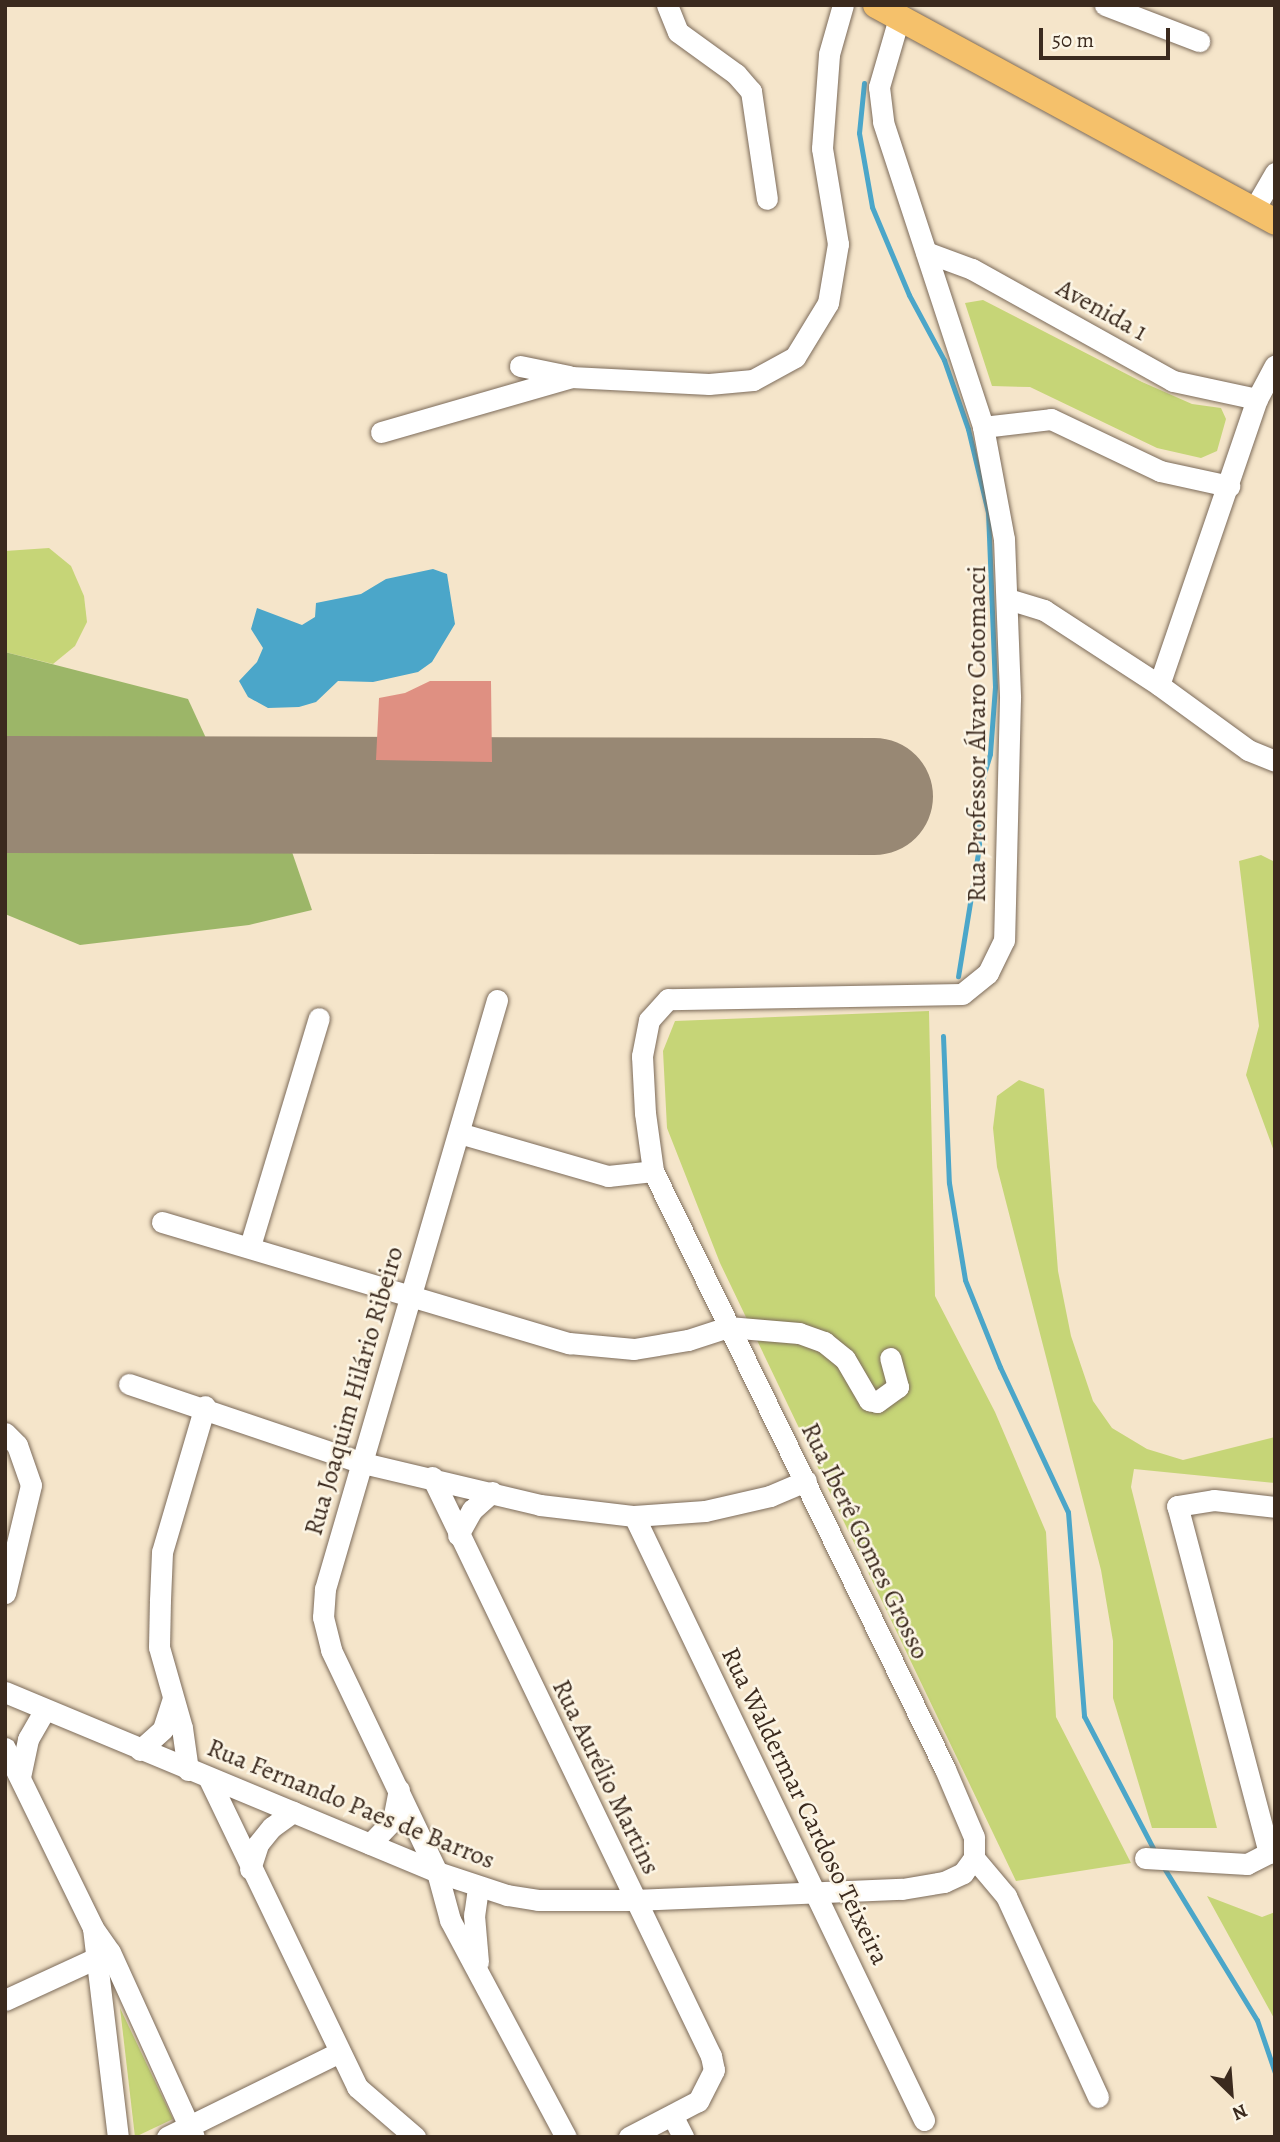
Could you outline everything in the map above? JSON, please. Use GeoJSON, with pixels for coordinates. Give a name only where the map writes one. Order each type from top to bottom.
{"type":"FeatureCollection","features":[{"type":"Feature","properties":{"kind":"main road"},"geometry":{"type":"LineString","coordinates":[[887,11],[1264,216]]}},
{"type":"Feature","properties":{"kind":"street"},"geometry":{"type":"LineString","coordinates":[[667,5],[678,32],[736,74],[751,91],[767,200]]}},
{"type":"Feature","properties":{"kind":"street"},"geometry":{"type":"LineString","coordinates":[[520,366],[571,377],[709,384],[753,380],[795,357],[828,303],[838,244],[822,148],[829,54],[844,5]]}},
{"type":"Feature","properties":{"kind":"street"},"geometry":{"type":"LineString","coordinates":[[1105,5],[1199,41]]}},
{"type":"Feature","properties":{"kind":"street","name":"Rua Professor Álvaro Cotomacci"},"geometry":{"type":"LineString","coordinates":[[668,999],[962,995],[988,973],[1004,940],[1010,793],[1008,599],[996,479],[983,427],[881,111],[887,11]]}},
{"type":"Feature","properties":{"kind":"street"},"geometry":{"type":"LineString","coordinates":[[1264,216],[1275,173]]}},
{"type":"Feature","properties":{"kind":"street","name":"Avenida 1"},"geometry":{"type":"LineString","coordinates":[[926,251],[972,270],[1173,382],[1257,399]]}},
{"type":"Feature","properties":{"kind":"street"},"geometry":{"type":"LineString","coordinates":[[1159,685],[1257,399],[1275,365]]}},
{"type":"Feature","properties":{"kind":"street"},"geometry":{"type":"LineString","coordinates":[[381,432],[571,377]]}},
{"type":"Feature","properties":{"kind":"street"},"geometry":{"type":"LineString","coordinates":[[983,427],[1051,419],[1160,471],[1229,486]]}},
{"type":"Feature","properties":{"kind":"street"},"geometry":{"type":"LineString","coordinates":[[1008,599],[1044,610],[1159,685],[1248,750],[1275,761]]}},
{"type":"Feature","properties":{"kind":"street","name":"Rua Iberê Gomes Grosso"},"geometry":{"type":"LineString","coordinates":[[668,999],[649,1020],[642,1056],[653,1171],[945,1769],[974,1837],[974,1858]]}},
{"type":"Feature","properties":{"kind":"street","name":"Rua Joaquim Hilário Ribeiro"},"geometry":{"type":"LineString","coordinates":[[497,1000],[325,1589],[323,1617],[331,1650],[437,1872],[450,1920],[566,2137]]}},
{"type":"Feature","properties":{"kind":"street"},"geometry":{"type":"LineString","coordinates":[[250,1246],[319,1018]]}},
{"type":"Feature","properties":{"kind":"street"},"geometry":{"type":"LineString","coordinates":[[459,1133],[608,1176],[653,1171]]}},
{"type":"Feature","properties":{"kind":"street"},"geometry":{"type":"LineString","coordinates":[[162,1222],[569,1343],[634,1349],[660,1346],[728,1327],[799,1333],[824,1342],[845,1359],[869,1400],[877,1402],[898,1387],[890,1358]]}},
{"type":"Feature","properties":{"kind":"street"},"geometry":{"type":"LineString","coordinates":[[129,1384],[205,1406],[363,1463],[432,1476],[540,1505],[634,1516],[705,1511],[770,1496],[806,1481]]}},
{"type":"Feature","properties":{"kind":"street"},"geometry":{"type":"LineString","coordinates":[[188,1770],[159,1647],[162,1552],[205,1406]]}},
{"type":"Feature","properties":{"kind":"street"},"geometry":{"type":"LineString","coordinates":[[5,1433],[18,1445],[31,1485],[5,1593]]}},
{"type":"Feature","properties":{"kind":"street","name":"Rua Aurélio Martins"},"geometry":{"type":"LineString","coordinates":[[432,1476],[458,1535],[711,2056],[714,2070],[698,2101],[672,2115]]}},
{"type":"Feature","properties":{"kind":"street"},"geometry":{"type":"LineString","coordinates":[[458,1535],[472,1510],[492,1492]]}},
{"type":"Feature","properties":{"kind":"street"},"geometry":{"type":"LineString","coordinates":[[1145,1858],[1247,1864],[1269,1853],[1177,1506],[1214,1500],[1275,1507]]}},
{"type":"Feature","properties":{"kind":"street","name":"Rua Waldermar Cardoso Teixeira"},"geometry":{"type":"LineString","coordinates":[[634,1516],[924,2120]]}},
{"type":"Feature","properties":{"kind":"street","name":"Rua Fernando Paes de Barros"},"geometry":{"type":"LineString","coordinates":[[5,1692],[209,1779],[478,1888],[538,1900],[635,1900],[815,1890],[902,1889],[944,1882],[963,1873],[974,1858]]}},
{"type":"Feature","properties":{"kind":"street"},"geometry":{"type":"LineString","coordinates":[[140,1750],[163,1729],[173,1699]]}},
{"type":"Feature","properties":{"kind":"street"},"geometry":{"type":"LineString","coordinates":[[20,1777],[28,1739],[44,1710]]}},
{"type":"Feature","properties":{"kind":"street"},"geometry":{"type":"LineString","coordinates":[[5,1748],[93,1928],[102,1955],[191,2132]]}},
{"type":"Feature","properties":{"kind":"street"},"geometry":{"type":"LineString","coordinates":[[209,1779],[338,2053],[357,2087],[415,2137]]}},
{"type":"Feature","properties":{"kind":"street"},"geometry":{"type":"LineString","coordinates":[[370,1844],[393,1820],[399,1790]]}},
{"type":"Feature","properties":{"kind":"street"},"geometry":{"type":"LineString","coordinates":[[250,1869],[258,1844],[293,1812]]}},
{"type":"Feature","properties":{"kind":"street"},"geometry":{"type":"LineString","coordinates":[[974,1858],[1006,1896],[1098,2097]]}},
{"type":"Feature","properties":{"kind":"street","name":"Rua Joaquim Hilário Ribeiro"},"geometry":{"type":"LineString","coordinates":[[478,1888],[474,1915],[479,1971]]}},
{"type":"Feature","properties":{"kind":"street"},"geometry":{"type":"LineString","coordinates":[[5,2000],[102,1955]]}},
{"type":"Feature","properties":{"kind":"street"},"geometry":{"type":"LineString","coordinates":[[102,1955],[118,2137]]}},
{"type":"Feature","properties":{"kind":"street"},"geometry":{"type":"LineString","coordinates":[[167,2137],[191,2132],[338,2053]]}},
{"type":"Feature","properties":{"kind":"street"},"geometry":{"type":"LineString","coordinates":[[629,2137],[672,2115],[683,2137]]}},
{"type":"Feature","properties":{"kind":"green space"},"geometry":{"type":"Polygon","coordinates":[[[983,300],[1142,382],[1192,404],[1221,408],[1226,419],[1217,451],[1201,458],[1157,448],[1030,387],[992,386],[965,303],[983,300]]]}},
{"type":"Feature","properties":{"kind":"green space"},"geometry":{"type":"Polygon","coordinates":[[[49,548],[71,566],[84,596],[87,622],[75,646],[53,664],[5,652],[5,551],[49,548]]]}},
{"type":"Feature","properties":{"kind":"green space"},"geometry":{"type":"Polygon","coordinates":[[[5,652],[188,699],[211,749],[184,758],[158,758],[5,748],[5,652]]]}},
{"type":"Feature","properties":{"kind":"green space"},"geometry":{"type":"Polygon","coordinates":[[[172,797],[200,800],[282,823],[312,910],[249,925],[80,945],[5,914],[5,800],[172,797]]]}},
{"type":"Feature","properties":{"kind":"green space"},"geometry":{"type":"Polygon","coordinates":[[[1261,855],[1275,862],[1275,1154],[1246,1075],[1259,1026],[1239,861],[1261,855]]]}},
{"type":"Feature","properties":{"kind":"green space"},"geometry":{"type":"Polygon","coordinates":[[[929,1011],[935,1296],[995,1412],[1046,1532],[1056,1717],[1131,1863],[1016,1881],[720,1263],[667,1128],[663,1051],[675,1021],[929,1011]]]}},
{"type":"Feature","properties":{"kind":"green space"},"geometry":{"type":"Polygon","coordinates":[[[1019,1080],[1044,1089],[1058,1271],[1071,1336],[1093,1401],[1112,1428],[1147,1449],[1183,1460],[1275,1437],[1275,1483],[1134,1469],[1131,1487],[1217,1828],[1152,1828],[1113,1698],[1113,1641],[1101,1570],[997,1167],[993,1128],[997,1096],[1019,1080]]]}},
{"type":"Feature","properties":{"kind":"green space"},"geometry":{"type":"Polygon","coordinates":[[[1207,1896],[1262,1917],[1275,1912],[1275,2020],[1207,1896]]]}},
{"type":"Feature","properties":{"kind":"green space"},"geometry":{"type":"Polygon","coordinates":[[[120,2008],[173,2119],[135,2137],[120,2008]]]}},
{"type":"Feature","properties":{"kind":"water"},"geometry":{"type":"Polygon","coordinates":[[[433,569],[447,574],[455,624],[432,662],[418,672],[373,682],[338,681],[316,702],[299,707],[268,708],[248,697],[239,681],[257,662],[263,648],[251,629],[257,608],[302,625],[315,617],[316,603],[361,594],[386,579],[433,569]]]}},
{"type":"Feature","properties":{"kind":"building"},"geometry":{"type":"Polygon","coordinates":[[[430,681],[491,681],[492,762],[376,760],[379,698],[405,693],[430,681]]]}},
{"type":"Feature","properties":{"kind":"waterway"},"geometry":{"type":"LineString","coordinates":[[864,83],[859,133],[872,207],[909,295],[944,360],[968,429],[988,512],[995,687],[990,754],[979,790],[979,847],[958,976]]}},
{"type":"Feature","properties":{"kind":"waterway"},"geometry":{"type":"LineString","coordinates":[[943,1036],[949,1183],[965,1280],[1000,1367],[1068,1512],[1084,1716],[1155,1852]]}},
{"type":"Feature","properties":{"kind":"waterway"},"geometry":{"type":"LineString","coordinates":[[1161,1863],[1257,2020],[1275,2073]]}},
{"type":"Feature","properties":{"kind":"runway"},"geometry":{"type":"LineString","coordinates":[[5,794],[874,796]]}}]}
